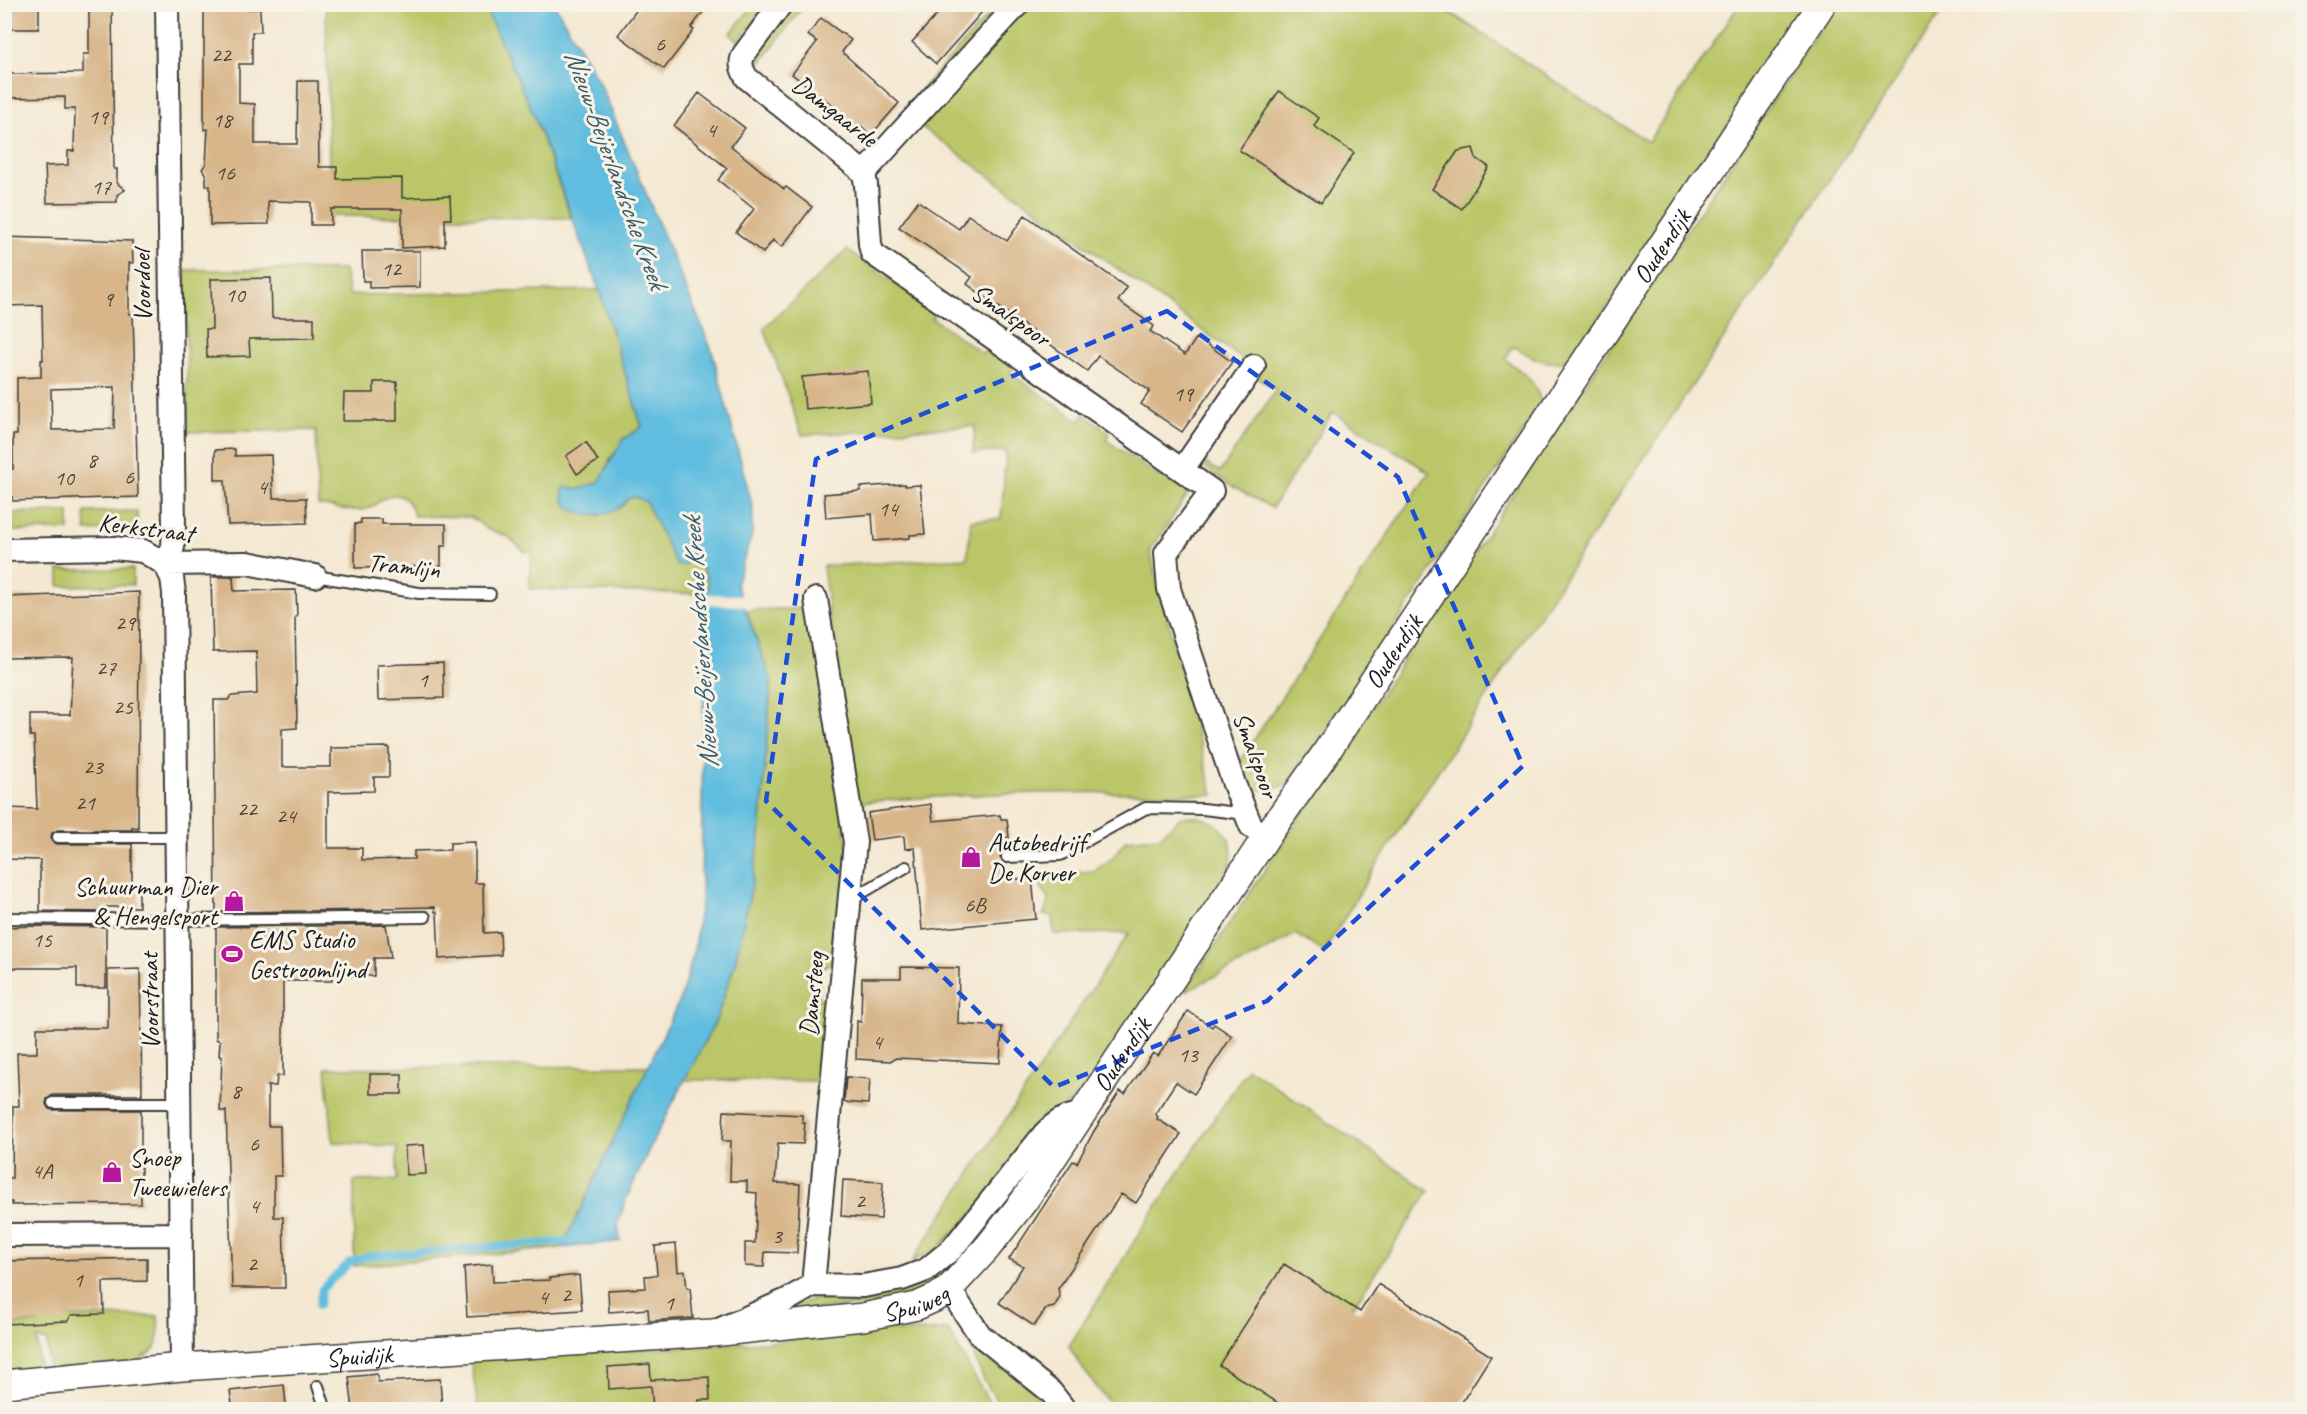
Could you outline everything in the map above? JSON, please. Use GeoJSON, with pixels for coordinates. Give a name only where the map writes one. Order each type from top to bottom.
{"type":"FeatureCollection","features":[{"type":"Feature","properties":{"kind":"street","name":"Voordoel"},"geometry":{"type":"LineString","coordinates":[[165,564],[173,547],[174,530],[167,4]]}},
{"type":"Feature","properties":{"kind":"street","name":"Damgaarde"},"geometry":{"type":"LineString","coordinates":[[781,4],[744,54],[741,60],[742,70],[747,78],[864,173],[1018,4]]}},
{"type":"Feature","properties":{"kind":"street","name":"Oudendijk"},"geometry":{"type":"LineString","coordinates":[[949,1289],[987,1248],[1024,1201],[1266,837],[1332,744],[1822,4]]}},
{"type":"Feature","properties":{"kind":"street","name":"Smalspoor"},"geometry":{"type":"LineString","coordinates":[[864,173],[872,252],[1212,491],[1167,553],[1169,590],[1234,784],[1251,826],[1266,837]]}},
{"type":"Feature","properties":{"kind":"street"},"geometry":{"type":"LineString","coordinates":[[1182,470],[1254,366]]}},
{"type":"Feature","properties":{"kind":"street","name":"Kerkstraat"},"geometry":{"type":"LineString","coordinates":[[4,550],[123,549],[143,551],[165,564],[247,563],[315,576]]}},
{"type":"Feature","properties":{"kind":"street","name":"Voorstraat"},"geometry":{"type":"LineString","coordinates":[[165,564],[172,578],[174,593],[182,1367]]}},
{"type":"Feature","properties":{"kind":"street","name":"Damsteeg"},"geometry":{"type":"LineString","coordinates":[[813,1285],[855,842],[816,599]]}},
{"type":"Feature","properties":{"kind":"street"},"geometry":{"type":"LineString","coordinates":[[712,1334],[787,1300],[813,1285],[863,1286],[902,1279],[926,1269],[959,1240],[1056,1122],[1069,1116],[1082,1114]]}},
{"type":"Feature","properties":{"kind":"street"},"geometry":{"type":"LineString","coordinates":[[4,1235],[181,1234]]}},
{"type":"Feature","properties":{"kind":"street","name":"Spuiweg"},"geometry":{"type":"LineString","coordinates":[[712,1334],[863,1317],[917,1306],[937,1298],[949,1289],[980,1335],[1051,1392],[1065,1410]]}},
{"type":"Feature","properties":{"kind":"street","name":"Spuidijk"},"geometry":{"type":"LineString","coordinates":[[4,1384],[182,1367],[712,1334]]}},
{"type":"Feature","properties":{"kind":"lane","name":"Tramlijn"},"geometry":{"type":"LineString","coordinates":[[315,576],[419,593],[490,594]]}},
{"type":"Feature","properties":{"kind":"lane"},"geometry":{"type":"LineString","coordinates":[[1007,857],[1060,855],[1146,808],[1203,809],[1246,814]]}},
{"type":"Feature","properties":{"kind":"lane"},"geometry":{"type":"LineString","coordinates":[[58,837],[176,837]]}},
{"type":"Feature","properties":{"kind":"lane"},"geometry":{"type":"LineString","coordinates":[[849,900],[906,867]]}},
{"type":"Feature","properties":{"kind":"lane"},"geometry":{"type":"LineString","coordinates":[[4,918],[177,920],[424,917]]}},
{"type":"Feature","properties":{"kind":"lane"},"geometry":{"type":"LineString","coordinates":[[53,1103],[180,1102]]}},
{"type":"Feature","properties":{"kind":"lane"},"geometry":{"type":"LineString","coordinates":[[318,1386],[326,1410]]}},
{"type":"Feature","properties":{"kind":"highlighted area"},"geometry":{"type":"Polygon","coordinates":[[[1167,311],[1398,477],[1523,766],[1267,1001],[1054,1087],[766,801],[816,459],[1167,311]]]}},
{"type":"Feature","properties":{"kind":"green space"},"geometry":{"type":"Polygon","coordinates":[[[1437,4],[1648,142],[1739,5],[1807,5],[1572,360],[1547,362],[1513,346],[1505,359],[1532,383],[1541,404],[1309,756],[1303,759],[1285,786],[1253,791],[1238,764],[1429,472],[1333,412],[1272,508],[1233,487],[1200,464],[1202,461],[1220,472],[1276,390],[1253,374],[1256,369],[919,125],[1027,5],[1437,4]]]}},
{"type":"Feature","properties":{"kind":"green space"},"geometry":{"type":"Polygon","coordinates":[[[326,5],[484,5],[535,118],[571,218],[330,216],[326,5]]]}},
{"type":"Feature","properties":{"kind":"green space"},"geometry":{"type":"Polygon","coordinates":[[[749,5],[767,5],[738,41],[730,34],[752,7],[749,5]]]}},
{"type":"Feature","properties":{"kind":"green space"},"geometry":{"type":"Polygon","coordinates":[[[794,5],[804,5],[755,70],[755,57],[794,5]]]}},
{"type":"Feature","properties":{"kind":"green space"},"geometry":{"type":"Polygon","coordinates":[[[998,5],[1006,5],[912,109],[907,105],[998,5]]]}},
{"type":"Feature","properties":{"kind":"green space"},"geometry":{"type":"Polygon","coordinates":[[[1836,5],[1946,5],[1582,551],[1372,872],[1324,952],[1295,934],[1255,957],[1185,991],[1836,5]]]}},
{"type":"Feature","properties":{"kind":"green space"},"geometry":{"type":"Polygon","coordinates":[[[847,250],[936,311],[932,318],[983,354],[988,348],[1014,366],[1010,373],[1080,421],[1084,414],[1110,433],[1106,440],[1161,478],[1166,471],[1189,492],[1150,551],[1213,795],[1033,793],[944,796],[854,803],[823,566],[967,558],[971,520],[1001,519],[1006,451],[973,453],[975,426],[802,435],[764,328],[847,250]]]}},
{"type":"Feature","properties":{"kind":"green space"},"geometry":{"type":"Polygon","coordinates":[[[185,270],[344,270],[349,295],[599,290],[642,427],[611,457],[599,482],[579,490],[570,487],[597,516],[618,508],[628,499],[636,497],[646,502],[692,561],[702,567],[709,584],[705,594],[529,589],[532,551],[525,552],[507,536],[487,529],[471,517],[414,516],[408,502],[396,495],[364,509],[351,510],[318,505],[316,430],[188,432],[185,270]]]}},
{"type":"Feature","properties":{"kind":"green space"},"geometry":{"type":"Polygon","coordinates":[[[137,511],[137,530],[108,528],[108,530],[86,531],[85,512],[137,511]]]}},
{"type":"Feature","properties":{"kind":"green space"},"geometry":{"type":"Polygon","coordinates":[[[69,512],[69,530],[7,531],[7,513],[69,512]]]}},
{"type":"Feature","properties":{"kind":"green space"},"geometry":{"type":"Polygon","coordinates":[[[133,569],[133,585],[59,586],[59,570],[133,569]]]}},
{"type":"Feature","properties":{"kind":"green space"},"geometry":{"type":"Polygon","coordinates":[[[813,608],[848,849],[836,959],[820,970],[818,998],[832,1001],[825,1081],[684,1080],[716,1020],[735,963],[760,837],[771,680],[746,610],[813,608]]]}},
{"type":"Feature","properties":{"kind":"green space"},"geometry":{"type":"Polygon","coordinates":[[[1188,816],[1206,819],[1226,834],[1232,851],[1225,879],[1085,1089],[1038,1135],[972,1218],[953,1236],[912,1261],[1129,933],[1054,934],[1052,916],[1043,915],[1047,909],[1048,899],[1037,876],[1094,871],[1111,859],[1126,840],[1159,837],[1180,818],[1188,816]]]}},
{"type":"Feature","properties":{"kind":"green space"},"geometry":{"type":"Polygon","coordinates":[[[649,1066],[562,1248],[354,1266],[354,1181],[397,1180],[397,1147],[333,1142],[326,1068],[649,1066]]]}},
{"type":"Feature","properties":{"kind":"green space"},"geometry":{"type":"Polygon","coordinates":[[[1248,1068],[1429,1191],[1286,1409],[1114,1409],[1080,1365],[1069,1346],[1145,1224],[1248,1068]]]}},
{"type":"Feature","properties":{"kind":"green space"},"geometry":{"type":"Polygon","coordinates":[[[1045,1142],[1002,1217],[943,1277],[928,1287],[891,1303],[760,1314],[812,1300],[897,1288],[1045,1142]]]}},
{"type":"Feature","properties":{"kind":"green space"},"geometry":{"type":"Polygon","coordinates":[[[158,1316],[158,1341],[153,1351],[142,1357],[142,1362],[49,1370],[47,1341],[37,1339],[39,1370],[5,1376],[5,1325],[38,1323],[37,1319],[50,1317],[158,1316]]]}},
{"type":"Feature","properties":{"kind":"green space"},"geometry":{"type":"Polygon","coordinates":[[[885,1326],[900,1332],[948,1330],[993,1409],[478,1409],[471,1359],[783,1341],[885,1326]]]}},
{"type":"Feature","properties":{"kind":"green space"},"geometry":{"type":"Polygon","coordinates":[[[968,1341],[984,1347],[1054,1409],[1002,1409],[983,1378],[968,1341]]]}},
{"type":"Feature","properties":{"kind":"water"},"geometry":{"type":"Polygon","coordinates":[[[484,5],[555,5],[601,86],[712,351],[753,508],[752,534],[736,584],[771,680],[760,837],[735,963],[716,1020],[653,1141],[626,1199],[618,1224],[620,1241],[562,1248],[681,997],[693,956],[701,902],[704,633],[701,606],[709,584],[702,567],[692,562],[677,566],[646,502],[636,497],[628,499],[619,508],[596,515],[584,514],[566,504],[563,496],[565,487],[579,489],[599,482],[623,439],[642,427],[599,290],[535,118],[484,5]]]}},
{"type":"Feature","properties":{"kind":"pier"},"geometry":{"type":"Polygon","coordinates":[[[702,594],[743,595],[747,606],[699,605],[702,594]]]}},
{"type":"Feature","properties":{"kind":"building"},"geometry":{"type":"Polygon","coordinates":[[[4,4],[39,4],[39,29],[4,29],[4,4]]]}},
{"type":"Feature","properties":{"kind":"building"},"geometry":{"type":"Polygon","coordinates":[[[89,4],[112,4],[114,169],[117,169],[117,183],[125,190],[117,195],[117,202],[47,203],[45,166],[68,165],[68,151],[74,151],[75,109],[65,109],[65,97],[4,98],[4,74],[83,73],[83,54],[89,54],[89,4]]]}},
{"type":"Feature","properties":{"kind":"building"},"geometry":{"type":"Polygon","coordinates":[[[641,4],[709,4],[691,28],[694,30],[664,69],[618,35],[641,4]]]}},
{"type":"Feature","properties":{"kind":"building"},"geometry":{"type":"Polygon","coordinates":[[[947,4],[989,4],[936,64],[912,42],[947,4]]]}},
{"type":"Feature","properties":{"kind":"building"},"geometry":{"type":"Polygon","coordinates":[[[204,9],[260,9],[261,32],[252,32],[252,64],[239,64],[239,103],[255,104],[255,144],[297,144],[298,81],[318,81],[319,167],[337,167],[337,179],[402,178],[402,198],[450,196],[451,219],[445,219],[445,246],[402,248],[402,209],[331,209],[331,225],[311,225],[311,202],[268,201],[269,224],[210,225],[210,186],[206,186],[206,175],[202,169],[206,164],[208,129],[204,130],[204,9]]]}},
{"type":"Feature","properties":{"kind":"building"},"geometry":{"type":"Polygon","coordinates":[[[821,18],[851,40],[842,52],[899,103],[871,135],[860,125],[855,129],[831,107],[832,105],[792,74],[817,42],[808,35],[821,18]]]}},
{"type":"Feature","properties":{"kind":"building"},"geometry":{"type":"Polygon","coordinates":[[[1279,91],[1319,118],[1314,126],[1354,153],[1321,203],[1239,150],[1279,91]]]}},
{"type":"Feature","properties":{"kind":"building"},"geometry":{"type":"Polygon","coordinates":[[[699,93],[745,128],[731,146],[784,189],[786,187],[812,207],[782,247],[773,240],[763,253],[736,232],[754,209],[718,180],[727,168],[674,126],[699,93]]]}},
{"type":"Feature","properties":{"kind":"building"},"geometry":{"type":"Polygon","coordinates":[[[1473,148],[1476,158],[1489,167],[1462,209],[1432,189],[1458,151],[1473,148]]]}},
{"type":"Feature","properties":{"kind":"building"},"geometry":{"type":"Polygon","coordinates":[[[918,201],[959,229],[968,215],[1007,241],[1025,215],[1127,288],[1118,301],[1154,326],[1150,331],[1185,355],[1197,337],[1232,362],[1182,432],[1141,404],[1150,391],[1098,356],[1087,371],[967,284],[972,277],[899,227],[918,201]]]}},
{"type":"Feature","properties":{"kind":"building"},"geometry":{"type":"Polygon","coordinates":[[[4,237],[132,241],[133,263],[129,263],[129,314],[133,314],[138,497],[12,501],[12,497],[7,498],[6,470],[13,469],[13,435],[17,435],[17,378],[41,377],[41,360],[43,360],[42,305],[4,306],[4,237]],[[115,387],[51,389],[52,430],[114,429],[115,387]]]}},
{"type":"Feature","properties":{"kind":"building"},"geometry":{"type":"Polygon","coordinates":[[[362,251],[420,251],[420,287],[369,288],[369,281],[363,281],[362,251]]]}},
{"type":"Feature","properties":{"kind":"building"},"geometry":{"type":"Polygon","coordinates":[[[271,278],[272,318],[314,318],[314,338],[249,339],[250,356],[207,357],[206,329],[212,329],[211,279],[271,278]]]}},
{"type":"Feature","properties":{"kind":"building"},"geometry":{"type":"Polygon","coordinates":[[[868,371],[871,403],[805,409],[802,377],[868,371]]]}},
{"type":"Feature","properties":{"kind":"building"},"geometry":{"type":"Polygon","coordinates":[[[374,382],[397,382],[397,421],[343,421],[344,393],[374,393],[374,382]]]}},
{"type":"Feature","properties":{"kind":"building"},"geometry":{"type":"Polygon","coordinates":[[[586,442],[598,461],[577,474],[566,456],[586,442]]]}},
{"type":"Feature","properties":{"kind":"building"},"geometry":{"type":"Polygon","coordinates":[[[235,449],[235,456],[271,455],[273,498],[306,498],[307,523],[228,525],[225,480],[215,480],[215,450],[235,449]]]}},
{"type":"Feature","properties":{"kind":"building"},"geometry":{"type":"Polygon","coordinates":[[[905,484],[905,486],[920,485],[925,534],[910,535],[910,538],[874,541],[872,514],[826,518],[824,494],[860,491],[860,487],[905,484]]]}},
{"type":"Feature","properties":{"kind":"building"},"geometry":{"type":"Polygon","coordinates":[[[361,519],[382,519],[382,524],[446,524],[446,546],[441,546],[441,566],[355,568],[355,524],[361,523],[361,519]]]}},
{"type":"Feature","properties":{"kind":"building"},"geometry":{"type":"Polygon","coordinates":[[[211,577],[233,577],[234,591],[296,590],[297,728],[282,729],[282,767],[331,767],[331,748],[389,747],[389,777],[374,777],[374,791],[328,792],[328,848],[362,848],[362,860],[414,859],[414,851],[450,850],[450,843],[475,842],[475,883],[483,883],[484,933],[500,932],[501,955],[439,959],[435,907],[383,908],[383,910],[216,912],[214,700],[228,700],[231,696],[257,694],[256,651],[213,652],[211,577]]]}},
{"type":"Feature","properties":{"kind":"building"},"geometry":{"type":"Polygon","coordinates":[[[139,592],[138,828],[132,827],[132,830],[58,830],[52,833],[51,838],[54,843],[58,844],[132,844],[132,886],[139,886],[139,907],[106,907],[106,912],[40,911],[40,860],[4,859],[4,808],[37,809],[34,736],[30,736],[30,715],[70,715],[73,657],[4,658],[4,597],[139,592]]]}},
{"type":"Feature","properties":{"kind":"building"},"geometry":{"type":"Polygon","coordinates":[[[443,663],[444,698],[378,700],[377,665],[443,663]]]}},
{"type":"Feature","properties":{"kind":"building"},"geometry":{"type":"Polygon","coordinates":[[[931,804],[933,821],[1000,815],[1001,819],[1007,819],[1009,838],[1003,838],[1004,850],[1000,858],[1005,864],[1006,880],[1032,878],[1036,919],[922,930],[915,848],[905,849],[904,836],[872,840],[868,813],[931,804]]]}},
{"type":"Feature","properties":{"kind":"building"},"geometry":{"type":"Polygon","coordinates":[[[386,925],[391,958],[374,958],[374,976],[332,976],[332,981],[283,981],[283,1076],[277,1076],[276,1086],[268,1086],[268,1126],[280,1126],[281,1176],[274,1176],[274,1217],[283,1217],[285,1288],[232,1288],[226,1111],[220,1111],[222,1056],[219,1056],[220,1041],[216,1039],[216,927],[386,925]]]}},
{"type":"Feature","properties":{"kind":"building"},"geometry":{"type":"Polygon","coordinates":[[[4,927],[106,927],[106,988],[77,988],[77,968],[4,968],[4,927]]]}},
{"type":"Feature","properties":{"kind":"building"},"geometry":{"type":"Polygon","coordinates":[[[901,967],[959,968],[958,1024],[1002,1027],[1000,1063],[896,1058],[890,1061],[856,1059],[857,1021],[861,1022],[862,978],[901,978],[901,967]]]}},
{"type":"Feature","properties":{"kind":"building"},"geometry":{"type":"Polygon","coordinates":[[[140,969],[142,1095],[53,1095],[47,1099],[46,1104],[49,1109],[53,1110],[141,1110],[141,1204],[12,1205],[12,1202],[4,1202],[4,1178],[12,1178],[13,1106],[19,1106],[17,1053],[37,1053],[37,1028],[108,1028],[108,970],[140,969]]]}},
{"type":"Feature","properties":{"kind":"building"},"geometry":{"type":"Polygon","coordinates":[[[1188,1011],[1212,1027],[1214,1024],[1232,1036],[1194,1094],[1176,1082],[1155,1114],[1157,1119],[1181,1134],[1136,1203],[1121,1194],[1058,1289],[1060,1297],[1054,1307],[1046,1309],[1034,1326],[999,1303],[1023,1266],[1009,1259],[1073,1161],[1077,1163],[1094,1131],[1120,1091],[1125,1094],[1153,1053],[1158,1056],[1188,1011]]]}},
{"type":"Feature","properties":{"kind":"building"},"geometry":{"type":"Polygon","coordinates":[[[370,1074],[402,1074],[402,1094],[370,1094],[370,1074]]]}},
{"type":"Feature","properties":{"kind":"building"},"geometry":{"type":"Polygon","coordinates":[[[846,1077],[870,1079],[868,1104],[844,1102],[846,1077]]]}},
{"type":"Feature","properties":{"kind":"building"},"geometry":{"type":"Polygon","coordinates":[[[724,1111],[802,1115],[802,1122],[805,1122],[803,1144],[778,1143],[775,1183],[800,1184],[797,1253],[765,1252],[764,1267],[745,1266],[745,1243],[755,1243],[757,1193],[747,1192],[747,1181],[730,1181],[731,1141],[722,1141],[724,1111]]]}},
{"type":"Feature","properties":{"kind":"building"},"geometry":{"type":"Polygon","coordinates":[[[424,1145],[426,1174],[406,1175],[405,1146],[424,1145]]]}},
{"type":"Feature","properties":{"kind":"building"},"geometry":{"type":"Polygon","coordinates":[[[843,1180],[883,1182],[881,1219],[841,1216],[843,1180]]]}},
{"type":"Feature","properties":{"kind":"building"},"geometry":{"type":"Polygon","coordinates":[[[676,1244],[678,1272],[685,1271],[687,1288],[690,1288],[693,1318],[649,1321],[648,1309],[609,1312],[608,1290],[646,1288],[645,1276],[657,1275],[655,1246],[676,1244]]]}},
{"type":"Feature","properties":{"kind":"building"},"geometry":{"type":"Polygon","coordinates":[[[147,1258],[147,1281],[103,1282],[104,1314],[71,1315],[68,1321],[4,1324],[4,1261],[147,1258]]]}},
{"type":"Feature","properties":{"kind":"building"},"geometry":{"type":"Polygon","coordinates":[[[492,1264],[493,1282],[550,1280],[549,1278],[579,1275],[582,1310],[467,1317],[464,1267],[492,1264]]]}},
{"type":"Feature","properties":{"kind":"building"},"geometry":{"type":"Polygon","coordinates":[[[1284,1264],[1360,1312],[1378,1284],[1491,1356],[1457,1410],[1289,1410],[1219,1365],[1284,1264]]]}},
{"type":"Feature","properties":{"kind":"building"},"geometry":{"type":"Polygon","coordinates":[[[650,1364],[651,1380],[709,1377],[710,1400],[699,1400],[699,1405],[653,1408],[651,1386],[609,1389],[608,1367],[650,1364]]]}},
{"type":"Feature","properties":{"kind":"building"},"geometry":{"type":"Polygon","coordinates":[[[377,1374],[378,1382],[440,1379],[442,1410],[353,1410],[349,1377],[377,1374]]]}},
{"type":"Feature","properties":{"kind":"building"},"geometry":{"type":"Polygon","coordinates":[[[284,1385],[286,1405],[273,1407],[273,1410],[233,1410],[230,1391],[284,1385]]]}},
{"type":"Feature","properties":{"kind":"waterway","name":"Nieuw-Beijerlandsche Kreek"},"geometry":{"type":"LineString","coordinates":[[319,1305],[322,1289],[350,1262],[369,1256],[573,1241]]}},
{"type":"Feature","properties":{"kind":"place","name":"Autobedrijf De Korver"},"geometry":{"type":"Point","coordinates":[971,857]}},
{"type":"Feature","properties":{"kind":"place","name":"Schuurman Dier & Hengelsport"},"geometry":{"type":"Point","coordinates":[234,901]}},
{"type":"Feature","properties":{"kind":"place","name":"EMS Studio Gestroomlijnd"},"geometry":{"type":"Point","coordinates":[232,954]}},
{"type":"Feature","properties":{"kind":"place","name":"Snoep Tweewielers"},"geometry":{"type":"Point","coordinates":[112,1172]}}]}
